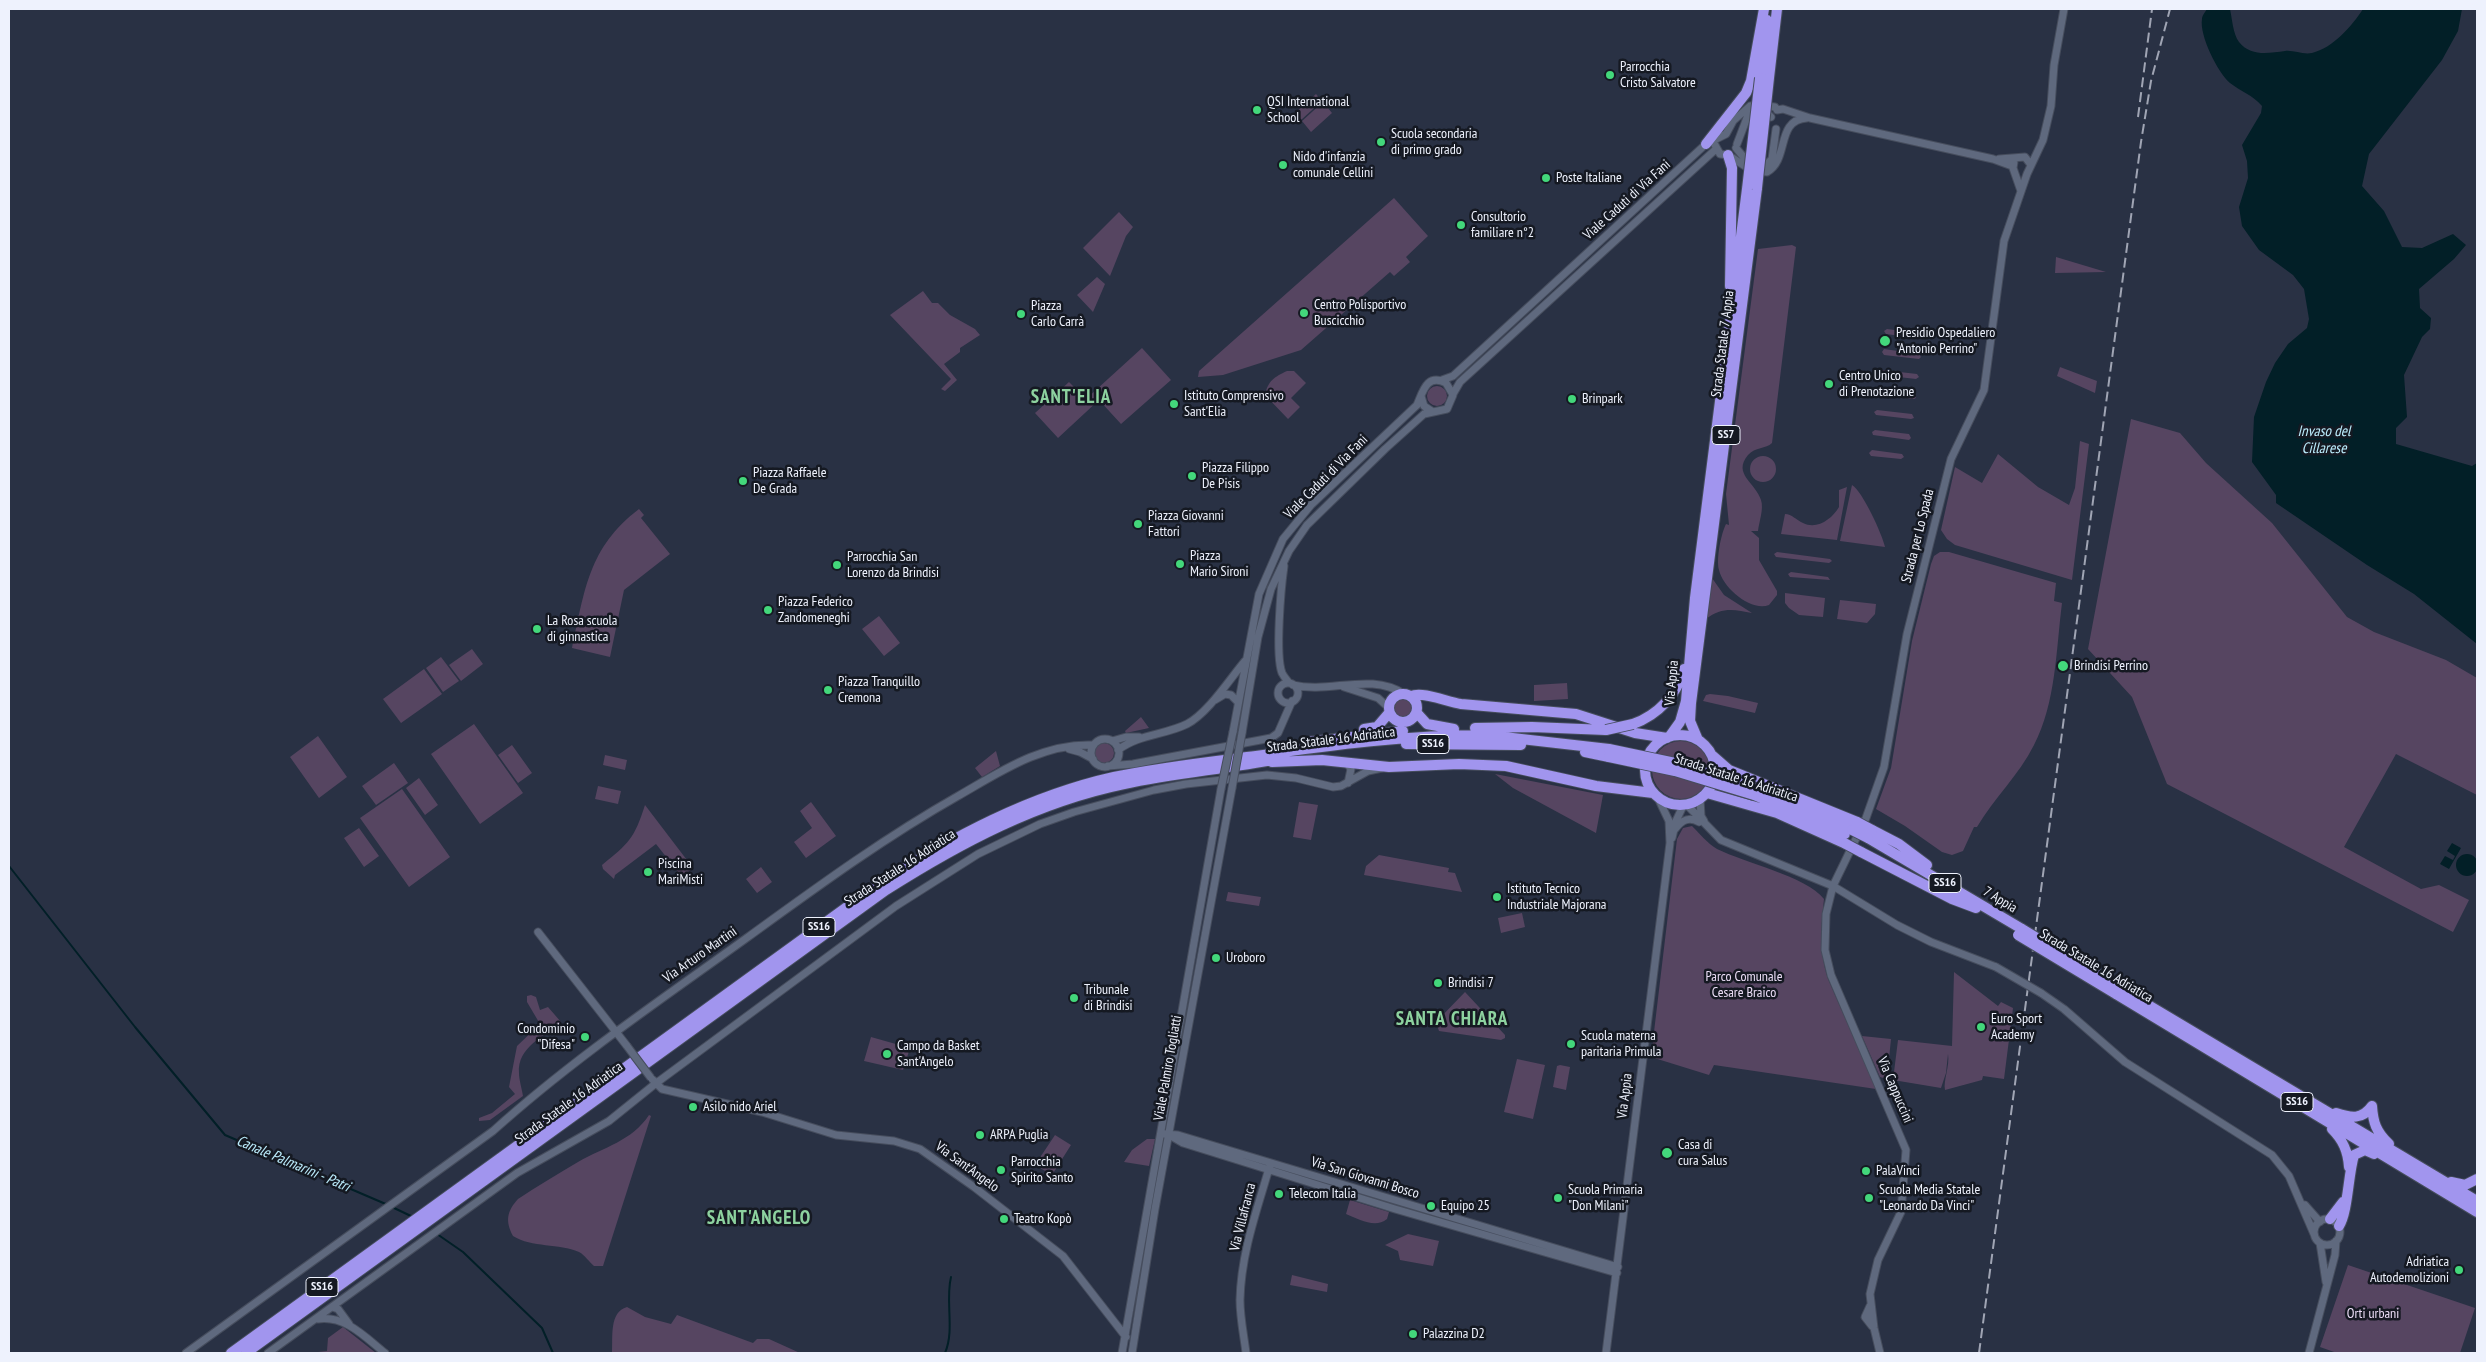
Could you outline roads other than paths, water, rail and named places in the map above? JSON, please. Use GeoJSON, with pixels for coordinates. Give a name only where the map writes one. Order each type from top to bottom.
{"type":"FeatureCollection","features":[{"type":"Feature","properties":{"kind":"highway"},"geometry":{"type":"LineString","coordinates":[[1711,146],[1746,93],[1751,81],[1764,9]]}},
{"type":"Feature","properties":{"kind":"highway","name":"Strada Statale 7 Appia"},"geometry":{"type":"LineString","coordinates":[[1765,78],[1768,9]]}},
{"type":"Feature","properties":{"kind":"highway","name":"Strada Statale 7 Appia"},"geometry":{"type":"LineString","coordinates":[[1698,740],[1692,727],[1690,713],[1765,78],[1777,9]]}},
{"type":"Feature","properties":{"kind":"highway"},"geometry":{"type":"LineString","coordinates":[[1729,336],[1734,149]]}},
{"type":"Feature","properties":{"kind":"highway","name":"Strada Statale 7 Appia"},"geometry":{"type":"LineString","coordinates":[[1691,629],[1729,336],[1752,188]]}},
{"type":"Feature","properties":{"kind":"highway"},"geometry":{"type":"LineString","coordinates":[[1308,742],[1392,732],[1454,729],[1634,729],[1657,712],[1674,691],[1682,674],[1691,629]]}},
{"type":"Feature","properties":{"kind":"highway","name":"Via Appia"},"geometry":{"type":"LineString","coordinates":[[1669,737],[1678,726],[1684,711],[1691,629]]}},
{"type":"Feature","properties":{"kind":"highway"},"geometry":{"type":"LineString","coordinates":[[1257,759],[1308,742],[1377,726],[1389,710],[1392,699],[1407,695],[1425,695],[1443,702]]}},
{"type":"Feature","properties":{"kind":"highway"},"geometry":{"type":"LineString","coordinates":[[1407,695],[1416,702],[1420,719],[1427,724],[1454,729]]}},
{"type":"Feature","properties":{"kind":"highway"},"geometry":{"type":"LineString","coordinates":[[1389,710],[1395,720],[1403,723],[1412,720],[1424,705],[1443,702],[1576,714],[1669,737]]}},
{"type":"Feature","properties":{"kind":"highway"},"geometry":{"type":"LineString","coordinates":[[1484,728],[1539,735],[1580,744]]}},
{"type":"Feature","properties":{"kind":"highway"},"geometry":{"type":"LineString","coordinates":[[1634,729],[1649,753]]}},
{"type":"Feature","properties":{"kind":"highway","name":"Strada Statale 16 Adriatica"},"geometry":{"type":"LineString","coordinates":[[1257,759],[1412,737],[1469,735],[1580,744],[1755,792],[1867,841]]}},
{"type":"Feature","properties":{"kind":"highway"},"geometry":{"type":"LineString","coordinates":[[1712,756],[1715,775],[1704,796],[1685,805],[1668,804],[1655,795],[1645,778],[1649,753],[1657,744],[1669,737],[1680,735],[1698,740],[1712,756],[1730,770],[1781,790],[1867,841],[1952,898],[1977,905]]}},
{"type":"Feature","properties":{"kind":"highway","name":"Strada Statale 16 Adriatica"},"geometry":{"type":"LineString","coordinates":[[246,1353],[416,1225],[880,883],[938,847],[979,825],[1049,796],[1149,770],[1414,744],[1514,744],[1609,753]]}},
{"type":"Feature","properties":{"kind":"highway"},"geometry":{"type":"LineString","coordinates":[[1257,759],[1322,760],[1389,767],[1459,764],[1506,766],[1596,786],[1655,795]]}},
{"type":"Feature","properties":{"kind":"highway"},"geometry":{"type":"LineString","coordinates":[[1704,796],[1851,833]]}},
{"type":"Feature","properties":{"kind":"highway","name":"7 Appia"},"geometry":{"type":"LineString","coordinates":[[1867,841],[2117,990]]}},
{"type":"Feature","properties":{"kind":"highway","name":"Strada Statale 16 Adriatica"},"geometry":{"type":"LineString","coordinates":[[2117,990],[2401,1162],[2477,1212]]}},
{"type":"Feature","properties":{"kind":"highway"},"geometry":{"type":"LineString","coordinates":[[2316,1110],[2355,1117],[2363,1116],[2372,1106],[2375,1127],[2401,1162]]}},
{"type":"Feature","properties":{"kind":"highway"},"geometry":{"type":"LineString","coordinates":[[2316,1110],[2343,1142],[2348,1154],[2349,1170]]}},
{"type":"Feature","properties":{"kind":"highway"},"geometry":{"type":"LineString","coordinates":[[2334,1223],[2344,1218],[2349,1170],[2354,1155],[2365,1150],[2401,1162]]}},
{"type":"Feature","properties":{"kind":"highway","name":"Strada Statale 16 Adriatica"},"geometry":{"type":"LineString","coordinates":[[2401,1162],[2435,1177],[2477,1201]]}},
{"type":"Feature","properties":{"kind":"highway"},"geometry":{"type":"LineString","coordinates":[[2435,1177],[2465,1186],[2477,1179]]}},
{"type":"Feature","properties":{"kind":"highway","name":"Strada Statale 16 Adriatica"},"geometry":{"type":"LineString","coordinates":[[231,1353],[416,1225]]}},
{"type":"Feature","properties":{"kind":"street"},"geometry":{"type":"LineString","coordinates":[[2025,157],[2031,165],[2039,147],[2051,106],[2054,65],[2064,9]]}},
{"type":"Feature","properties":{"kind":"street"},"geometry":{"type":"LineString","coordinates":[[1810,118],[1792,122],[1786,130],[1777,164],[1767,172],[1751,170],[1734,149],[1734,138],[1720,134],[1750,106],[1769,106],[1810,118],[1993,159],[2014,166],[2021,175],[2027,174]]}},
{"type":"Feature","properties":{"kind":"street"},"geometry":{"type":"LineString","coordinates":[[1771,117],[1778,110]]}},
{"type":"Feature","properties":{"kind":"street"},"geometry":{"type":"LineString","coordinates":[[1711,146],[1720,154],[1734,149],[1748,115],[1758,111],[1767,113],[1771,117],[1772,124],[1776,129],[1786,130]]}},
{"type":"Feature","properties":{"kind":"street"},"geometry":{"type":"LineString","coordinates":[[1788,111],[1792,122]]}},
{"type":"Feature","properties":{"kind":"street"},"geometry":{"type":"LineString","coordinates":[[1734,149],[1751,166],[1764,167],[1772,159],[1776,129]]}},
{"type":"Feature","properties":{"kind":"street","name":"Viale Caduti di Via Fani"},"geometry":{"type":"LineString","coordinates":[[1233,732],[1259,594],[1284,540],[1311,505],[1417,405],[1428,383],[1453,376],[1711,146]]}},
{"type":"Feature","properties":{"kind":"street","name":"Viale Caduti di Via Fani"},"geometry":{"type":"LineString","coordinates":[[1242,733],[1258,637],[1271,589],[1286,557],[1307,525],[1337,494],[1424,414],[1447,409],[1451,405],[1453,394],[1460,382],[1711,146]]}},
{"type":"Feature","properties":{"kind":"street"},"geometry":{"type":"LineString","coordinates":[[2014,166],[2039,147]]}},
{"type":"Feature","properties":{"kind":"street","name":"Strada per Lo Spada"},"geometry":{"type":"LineString","coordinates":[[1833,886],[1866,818],[1884,767],[1907,634],[1951,458],[1960,436],[1980,400],[1986,380],[2001,256],[2008,226],[2031,165]]}},
{"type":"Feature","properties":{"kind":"street"},"geometry":{"type":"LineString","coordinates":[[2014,166],[2021,192]]}},
{"type":"Feature","properties":{"kind":"street"},"geometry":{"type":"LineString","coordinates":[[1442,380],[1450,386],[1453,394]]}},
{"type":"Feature","properties":{"kind":"street"},"geometry":{"type":"LineString","coordinates":[[1421,396],[1424,406],[1433,412]]}},
{"type":"Feature","properties":{"kind":"street"},"geometry":{"type":"LineString","coordinates":[[1066,748],[1080,752],[1093,759],[1099,765],[1108,766],[1133,764],[1192,751],[1265,740],[1278,733],[1297,690],[1283,674],[1280,662],[1281,589],[1286,557]]}},
{"type":"Feature","properties":{"kind":"street"},"geometry":{"type":"LineString","coordinates":[[1093,759],[1091,752],[1093,745],[1102,739],[1112,741],[1126,737],[1142,737],[1185,725],[1196,719],[1245,661]]}},
{"type":"Feature","properties":{"kind":"street"},"geometry":{"type":"LineString","coordinates":[[1283,719],[1278,691],[1281,686],[1291,684],[1314,687],[1364,683],[1392,686],[1407,695]]}},
{"type":"Feature","properties":{"kind":"street"},"geometry":{"type":"LineString","coordinates":[[1339,686],[1378,698],[1389,710]]}},
{"type":"Feature","properties":{"kind":"street"},"geometry":{"type":"LineString","coordinates":[[1279,697],[1283,701],[1294,699],[1314,687]]}},
{"type":"Feature","properties":{"kind":"street"},"geometry":{"type":"LineString","coordinates":[[1206,709],[1225,694],[1231,695],[1238,702]]}},
{"type":"Feature","properties":{"kind":"street","name":"Viale Palmiro Togliatti"},"geometry":{"type":"LineString","coordinates":[[1132,1353],[1165,1134],[1221,789],[1233,732]]}},
{"type":"Feature","properties":{"kind":"street","name":"Viale Palmiro Togliatti"},"geometry":{"type":"LineString","coordinates":[[1122,1353],[1242,733]]}},
{"type":"Feature","properties":{"kind":"street"},"geometry":{"type":"LineString","coordinates":[[1108,766],[1115,762],[1118,752],[1142,737]]}},
{"type":"Feature","properties":{"kind":"street"},"geometry":{"type":"LineString","coordinates":[[1112,741],[1124,759],[1133,764]]}},
{"type":"Feature","properties":{"kind":"street","name":"Via Arturo Martini"},"geometry":{"type":"LineString","coordinates":[[186,1353],[493,1131],[533,1095],[616,1032],[848,863],[920,817],[1010,765],[1026,758],[1066,748],[1093,745]]}},
{"type":"Feature","properties":{"kind":"street"},"geometry":{"type":"LineString","coordinates":[[1346,762],[1351,769],[1347,784]]}},
{"type":"Feature","properties":{"kind":"street"},"geometry":{"type":"LineString","coordinates":[[268,1353],[517,1173],[609,1121],[653,1081],[924,887],[978,854],[1040,824],[1114,800],[1186,784],[1267,775],[1296,778],[1333,787],[1347,784],[1368,771],[1389,767]]}},
{"type":"Feature","properties":{"kind":"street","name":"Via Appia"},"geometry":{"type":"LineString","coordinates":[[1606,1353],[1670,843],[1669,821],[1655,795]]}},
{"type":"Feature","properties":{"kind":"street"},"geometry":{"type":"LineString","coordinates":[[1704,796],[1701,816],[1707,828]]}},
{"type":"Feature","properties":{"kind":"street"},"geometry":{"type":"LineString","coordinates":[[1685,805],[1721,840],[1833,886],[1897,925],[1947,948],[1996,967],[2064,1010],[2125,1062],[2272,1154],[2289,1176],[2302,1202],[2314,1234],[2320,1243],[2326,1280],[2325,1292]]}},
{"type":"Feature","properties":{"kind":"street","name":"Via Appia"},"geometry":{"type":"LineString","coordinates":[[1670,843],[1676,821],[1685,805]]}},
{"type":"Feature","properties":{"kind":"street"},"geometry":{"type":"LineString","coordinates":[[1675,829],[1683,821],[1693,819],[1707,828]]}},
{"type":"Feature","properties":{"kind":"street","name":"Via Cappuccini"},"geometry":{"type":"LineString","coordinates":[[1833,886],[1826,922],[1825,950],[1831,975],[1906,1150],[1901,1212],[1878,1260],[1870,1294],[1870,1306],[1880,1353]]}},
{"type":"Feature","properties":{"kind":"street"},"geometry":{"type":"LineString","coordinates":[[538,932],[653,1081]]}},
{"type":"Feature","properties":{"kind":"street","name":"Via Sant'Angelo"},"geometry":{"type":"LineString","coordinates":[[653,1081],[662,1089],[762,1112],[836,1134],[894,1141],[920,1149],[974,1187],[1063,1256],[1126,1337]]}},
{"type":"Feature","properties":{"kind":"street","name":"Via San Giovanni Bosco"},"geometry":{"type":"LineString","coordinates":[[1165,1134],[1617,1270]]}},
{"type":"Feature","properties":{"kind":"street","name":"Via Villafranca"},"geometry":{"type":"LineString","coordinates":[[1246,1353],[1240,1307],[1242,1279],[1249,1236],[1269,1166]]}},
{"type":"Feature","properties":{"kind":"street"},"geometry":{"type":"LineString","coordinates":[[2302,1202],[2320,1222],[2334,1223],[2340,1232],[2336,1241],[2335,1255],[2309,1353]]}},
{"type":"Feature","properties":{"kind":"street"},"geometry":{"type":"LineString","coordinates":[[2314,1234],[2315,1227],[2320,1222]]}},
{"type":"Feature","properties":{"kind":"street"},"geometry":{"type":"LineString","coordinates":[[2320,1243],[2329,1245],[2336,1241]]}},
{"type":"Feature","properties":{"kind":"street"},"geometry":{"type":"LineString","coordinates":[[342,1319],[346,1297]]}},
{"type":"Feature","properties":{"kind":"street"},"geometry":{"type":"LineString","coordinates":[[332,1307],[342,1319],[384,1353]]}},
{"type":"Feature","properties":{"kind":"street"},"geometry":{"type":"LineString","coordinates":[[315,1320],[326,1318],[342,1319]]}},
{"type":"Feature","properties":{"kind":"water","name":"Invaso del Cillarese"},"geometry":{"type":"Polygon","coordinates":[[[2207,9],[2230,9],[2237,39],[2249,50],[2260,53],[2288,51],[2312,53],[2327,46],[2348,29],[2363,9],[2462,9],[2458,31],[2442,60],[2369,154],[2362,186],[2384,211],[2402,247],[2422,248],[2453,234],[2466,245],[2454,259],[2419,289],[2420,308],[2431,318],[2430,329],[2422,337],[2404,375],[2407,417],[2396,428],[2396,444],[2472,466],[2477,463],[2477,644],[2414,594],[2367,565],[2276,503],[2276,495],[2252,462],[2254,417],[2266,382],[2275,363],[2288,344],[2307,328],[2309,319],[2304,289],[2293,275],[2259,250],[2242,226],[2239,207],[2248,178],[2247,161],[2242,145],[2261,113],[2262,106],[2255,99],[2230,83],[2215,63],[2203,34],[2202,17],[2207,9]]]}},
{"type":"Feature","properties":{"kind":"water"},"geometry":{"type":"Polygon","coordinates":[[[2452,843],[2461,848],[2449,869],[2440,864],[2445,856],[2453,860],[2455,856],[2447,851],[2452,843]]]}},
{"type":"Feature","properties":{"kind":"water"},"geometry":{"type":"Polygon","coordinates":[[[2467,854],[2475,857],[2478,865],[2475,873],[2467,876],[2459,873],[2456,865],[2459,857],[2467,854]]]}},
{"type":"Feature","properties":{"kind":"waterway","name":"Canale Palmarini - Patri"},"geometry":{"type":"LineString","coordinates":[[9,866],[135,1027],[225,1135],[388,1205]]}},
{"type":"Feature","properties":{"kind":"waterway","name":"Canale Palmarini - Patri"},"geometry":{"type":"LineString","coordinates":[[392,1207],[413,1217]]}},
{"type":"Feature","properties":{"kind":"waterway","name":"Canale Palmarini - Patri"},"geometry":{"type":"LineString","coordinates":[[437,1234],[463,1252],[542,1328],[553,1353]]}},
{"type":"Feature","properties":{"kind":"waterway"},"geometry":{"type":"LineString","coordinates":[[945,1353],[950,1325],[949,1286],[951,1277]]}},
{"type":"Feature","properties":{"kind":"railway"},"geometry":{"type":"LineString","coordinates":[[2138,117],[2152,9]]}},
{"type":"Feature","properties":{"kind":"railway"},"geometry":{"type":"LineString","coordinates":[[1979,1353],[2141,142],[2151,81],[2170,9]]}},
{"type":"Feature","properties":{"kind":"place","name":"Parrocchia Cristo Salvatore"},"geometry":{"type":"Point","coordinates":[1610,75]}},
{"type":"Feature","properties":{"kind":"place","name":"QSI International School"},"geometry":{"type":"Point","coordinates":[1257,110]}},
{"type":"Feature","properties":{"kind":"place","name":"Scuola secondaria di primo grado"},"geometry":{"type":"Point","coordinates":[1381,142]}},
{"type":"Feature","properties":{"kind":"place","name":"Nido d'infanzia comunale Cellini"},"geometry":{"type":"Point","coordinates":[1283,165]}},
{"type":"Feature","properties":{"kind":"place","name":"Poste Italiane"},"geometry":{"type":"Point","coordinates":[1546,178]}},
{"type":"Feature","properties":{"kind":"place","name":"Consultorio familiare n°2"},"geometry":{"type":"Point","coordinates":[1461,225]}},
{"type":"Feature","properties":{"kind":"place","name":"Centro Polisportivo Buscicchio"},"geometry":{"type":"Point","coordinates":[1304,313]}},
{"type":"Feature","properties":{"kind":"place","name":"Piazza Carlo Carrà"},"geometry":{"type":"Point","coordinates":[1021,314]}},
{"type":"Feature","properties":{"kind":"place","name":"Presidio Ospedaliero \"Antonio Perrino\""},"geometry":{"type":"Point","coordinates":[1885,341]}},
{"type":"Feature","properties":{"kind":"place","name":"Centro Unico di Prenotazione"},"geometry":{"type":"Point","coordinates":[1829,384]}},
{"type":"Feature","properties":{"kind":"place","name":"Brinpark"},"geometry":{"type":"Point","coordinates":[1572,399]}},
{"type":"Feature","properties":{"kind":"place","name":"Istituto Comprensivo Sant'Elia"},"geometry":{"type":"Point","coordinates":[1174,404]}},
{"type":"Feature","properties":{"kind":"place","name":"Piazza Filippo De Pisis"},"geometry":{"type":"Point","coordinates":[1192,476]}},
{"type":"Feature","properties":{"kind":"place","name":"Piazza Raffaele De Grada"},"geometry":{"type":"Point","coordinates":[743,481]}},
{"type":"Feature","properties":{"kind":"place","name":"Piazza Giovanni Fattori"},"geometry":{"type":"Point","coordinates":[1138,524]}},
{"type":"Feature","properties":{"kind":"place","name":"Piazza Mario Sironi"},"geometry":{"type":"Point","coordinates":[1180,564]}},
{"type":"Feature","properties":{"kind":"place","name":"Parrocchia San Lorenzo da Brindisi"},"geometry":{"type":"Point","coordinates":[837,565]}},
{"type":"Feature","properties":{"kind":"place","name":"Piazza Federico Zandomeneghi"},"geometry":{"type":"Point","coordinates":[768,610]}},
{"type":"Feature","properties":{"kind":"place","name":"La Rosa scuola di ginnastica"},"geometry":{"type":"Point","coordinates":[537,629]}},
{"type":"Feature","properties":{"kind":"place","name":"Brindisi Perrino"},"geometry":{"type":"Point","coordinates":[2063,666]}},
{"type":"Feature","properties":{"kind":"place","name":"Piazza Tranquillo Cremona"},"geometry":{"type":"Point","coordinates":[828,690]}},
{"type":"Feature","properties":{"kind":"place","name":"Piscina MariMisti"},"geometry":{"type":"Point","coordinates":[648,872]}},
{"type":"Feature","properties":{"kind":"place","name":"Istituto Tecnico Industriale Majorana"},"geometry":{"type":"Point","coordinates":[1497,897]}},
{"type":"Feature","properties":{"kind":"place","name":"Uroboro"},"geometry":{"type":"Point","coordinates":[1216,958]}},
{"type":"Feature","properties":{"kind":"place","name":"Brindisi 7"},"geometry":{"type":"Point","coordinates":[1438,983]}},
{"type":"Feature","properties":{"kind":"place","name":"Tribunale di Brindisi"},"geometry":{"type":"Point","coordinates":[1074,998]}},
{"type":"Feature","properties":{"kind":"place","name":"Euro Sport Academy"},"geometry":{"type":"Point","coordinates":[1981,1027]}},
{"type":"Feature","properties":{"kind":"place","name":"Condominio \"Difesa\""},"geometry":{"type":"Point","coordinates":[585,1037]}},
{"type":"Feature","properties":{"kind":"place","name":"Scuola materna paritaria Primula"},"geometry":{"type":"Point","coordinates":[1571,1044]}},
{"type":"Feature","properties":{"kind":"place","name":"Campo da Basket Sant'Angelo"},"geometry":{"type":"Point","coordinates":[887,1054]}},
{"type":"Feature","properties":{"kind":"place","name":"Asilo nido Ariel"},"geometry":{"type":"Point","coordinates":[693,1107]}},
{"type":"Feature","properties":{"kind":"place","name":"ARPA Puglia"},"geometry":{"type":"Point","coordinates":[980,1135]}},
{"type":"Feature","properties":{"kind":"place","name":"Casa di cura Salus"},"geometry":{"type":"Point","coordinates":[1667,1153]}},
{"type":"Feature","properties":{"kind":"place","name":"Parrocchia Spirito Santo"},"geometry":{"type":"Point","coordinates":[1001,1170]}},
{"type":"Feature","properties":{"kind":"place","name":"PalaVinci"},"geometry":{"type":"Point","coordinates":[1866,1171]}},
{"type":"Feature","properties":{"kind":"place","name":"Telecom Italia"},"geometry":{"type":"Point","coordinates":[1279,1194]}},
{"type":"Feature","properties":{"kind":"place","name":"Scuola Primaria \"Don Milani\""},"geometry":{"type":"Point","coordinates":[1558,1198]}},
{"type":"Feature","properties":{"kind":"place","name":"Scuola Media Statale \"Leonardo Da Vinci\""},"geometry":{"type":"Point","coordinates":[1869,1198]}},
{"type":"Feature","properties":{"kind":"place","name":"Equipo 25"},"geometry":{"type":"Point","coordinates":[1431,1206]}},
{"type":"Feature","properties":{"kind":"place","name":"Teatro Kopò"},"geometry":{"type":"Point","coordinates":[1004,1219]}},
{"type":"Feature","properties":{"kind":"place","name":"Adriatica Autodemolizioni"},"geometry":{"type":"Point","coordinates":[2459,1270]}},
{"type":"Feature","properties":{"kind":"place","name":"Palazzina D2"},"geometry":{"type":"Point","coordinates":[1413,1334]}},
{"type":"Feature","properties":{"kind":"district","name":"SANT'ELIA"},"geometry":{"type":"Point","coordinates":[1071,398]}},
{"type":"Feature","properties":{"kind":"district","name":"SANTA CHIARA"},"geometry":{"type":"Point","coordinates":[1452,1020]}},
{"type":"Feature","properties":{"kind":"district","name":"SANT'ANGELO"},"geometry":{"type":"Point","coordinates":[759,1219]}},
{"type":"Feature","properties":{"kind":"park label","name":"Parco Comunale Cesare Braico"},"geometry":{"type":"Point","coordinates":[1744,986]}},
{"type":"Feature","properties":{"kind":"park label","name":"Orti urbani"},"geometry":{"type":"Point","coordinates":[2373,1314]}}]}
